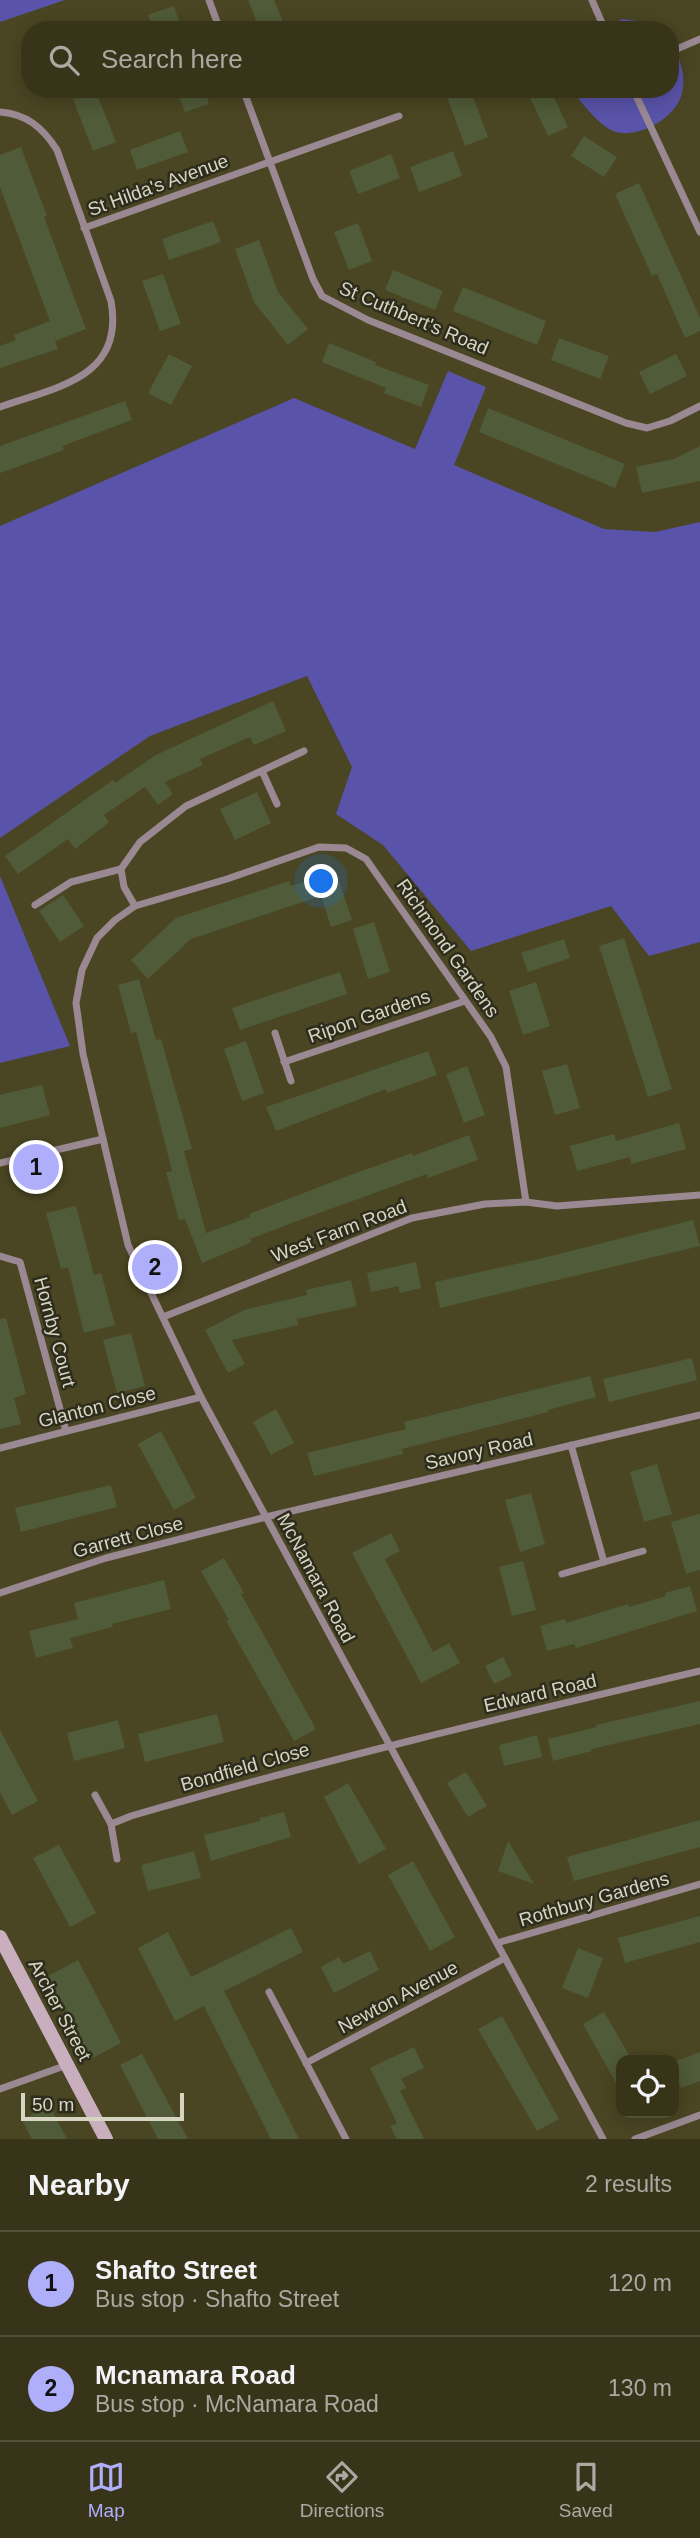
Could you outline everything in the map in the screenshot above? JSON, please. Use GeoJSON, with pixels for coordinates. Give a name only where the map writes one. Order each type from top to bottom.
{"type":"FeatureCollection","features":[{"type":"Feature","properties":{"kind":"main road","name":"Archer Street"},"geometry":{"type":"LineString","coordinates":[[0,1937],[106,2139]]}},
{"type":"Feature","properties":{"kind":"street"},"geometry":{"type":"LineString","coordinates":[[209,0],[217,21]]}},
{"type":"Feature","properties":{"kind":"street"},"geometry":{"type":"LineString","coordinates":[[592,0],[601,21]]}},
{"type":"Feature","properties":{"kind":"street"},"geometry":{"type":"LineString","coordinates":[[679,48],[700,39]]}},
{"type":"Feature","properties":{"kind":"street","name":"St Cuthbert's Road"},"geometry":{"type":"LineString","coordinates":[[246,98],[313,279],[322,296],[368,320],[626,423],[647,428],[700,407]]}},
{"type":"Feature","properties":{"kind":"street"},"geometry":{"type":"LineString","coordinates":[[637,98],[700,232]]}},
{"type":"Feature","properties":{"kind":"street","name":"St Hilda's Avenue"},"geometry":{"type":"LineString","coordinates":[[0,112],[30,119],[47,135],[57,150],[84,228],[399,116]]}},
{"type":"Feature","properties":{"kind":"street"},"geometry":{"type":"LineString","coordinates":[[0,407],[82,377],[100,361],[112,339],[114,320],[111,301],[84,228]]}},
{"type":"Feature","properties":{"kind":"street"},"geometry":{"type":"LineString","coordinates":[[35,905],[71,882],[121,869],[140,842],[186,806],[304,751]]}},
{"type":"Feature","properties":{"kind":"street"},"geometry":{"type":"LineString","coordinates":[[262,771],[276,804]]}},
{"type":"Feature","properties":{"kind":"street","name":"Richmond Gardens"},"geometry":{"type":"LineString","coordinates":[[135,906],[227,879],[319,847],[346,848],[366,859],[491,1037],[506,1067],[526,1202]]}},
{"type":"Feature","properties":{"kind":"street"},"geometry":{"type":"LineString","coordinates":[[121,869],[124,887],[135,906]]}},
{"type":"Feature","properties":{"kind":"street","name":"McNamara Road"},"geometry":{"type":"LineString","coordinates":[[135,906],[115,920],[97,938],[82,970],[76,1003],[83,1054],[128,1245],[201,1397],[603,2139]]}},
{"type":"Feature","properties":{"kind":"street","name":"Ripon Gardens"},"geometry":{"type":"LineString","coordinates":[[284,1062],[465,1001]]}},
{"type":"Feature","properties":{"kind":"street"},"geometry":{"type":"LineString","coordinates":[[275,1033],[291,1082]]}},
{"type":"Feature","properties":{"kind":"street"},"geometry":{"type":"LineString","coordinates":[[0,1163],[103,1139]]}},
{"type":"Feature","properties":{"kind":"street","name":"West Farm Road"},"geometry":{"type":"LineString","coordinates":[[163,1317],[412,1218],[485,1204],[526,1202],[557,1206],[700,1195]]}},
{"type":"Feature","properties":{"kind":"street","name":"Hornby Court"},"geometry":{"type":"LineString","coordinates":[[0,1256],[20,1262],[66,1432]]}},
{"type":"Feature","properties":{"kind":"street","name":"Glanton Close"},"geometry":{"type":"LineString","coordinates":[[0,1448],[201,1397]]}},
{"type":"Feature","properties":{"kind":"street","name":"Savory Road"},"geometry":{"type":"LineString","coordinates":[[266,1517],[700,1415]]}},
{"type":"Feature","properties":{"kind":"street"},"geometry":{"type":"LineString","coordinates":[[571,1445],[604,1562]]}},
{"type":"Feature","properties":{"kind":"street","name":"Garrett Close"},"geometry":{"type":"LineString","coordinates":[[0,1593],[106,1558],[266,1517]]}},
{"type":"Feature","properties":{"kind":"street"},"geometry":{"type":"LineString","coordinates":[[562,1574],[643,1551]]}},
{"type":"Feature","properties":{"kind":"street","name":"Edward Road"},"geometry":{"type":"LineString","coordinates":[[388,1745],[700,1671]]}},
{"type":"Feature","properties":{"kind":"street","name":"Bondfield Close"},"geometry":{"type":"LineString","coordinates":[[111,1824],[258,1779],[388,1745]]}},
{"type":"Feature","properties":{"kind":"street"},"geometry":{"type":"LineString","coordinates":[[94,1795],[111,1824],[117,1859]]}},
{"type":"Feature","properties":{"kind":"street","name":"Rothbury Gardens"},"geometry":{"type":"LineString","coordinates":[[497,1943],[700,1884]]}},
{"type":"Feature","properties":{"kind":"street","name":"Newton Avenue"},"geometry":{"type":"LineString","coordinates":[[306,2063],[505,1958]]}},
{"type":"Feature","properties":{"kind":"street"},"geometry":{"type":"LineString","coordinates":[[269,1992],[346,2139]]}},
{"type":"Feature","properties":{"kind":"street"},"geometry":{"type":"LineString","coordinates":[[0,2089],[67,2065]]}},
{"type":"Feature","properties":{"kind":"street"},"geometry":{"type":"LineString","coordinates":[[635,2139],[700,2115]]}},
{"type":"Feature","properties":{"kind":"shaded area"},"geometry":{"type":"Polygon","coordinates":[[[0,0],[65,0],[0,22],[0,0]]]}},
{"type":"Feature","properties":{"kind":"shaded area"},"geometry":{"type":"Polygon","coordinates":[[[679,60],[681,64],[683,88],[676,107],[669,115],[641,131],[621,133],[608,128],[579,99],[679,98],[679,60]]]}},
{"type":"Feature","properties":{"kind":"shaded area"},"geometry":{"type":"Polygon","coordinates":[[[448,371],[486,387],[454,465],[604,529],[655,532],[700,522],[700,942],[649,956],[611,906],[471,951],[383,845],[336,814],[352,767],[307,676],[150,736],[0,838],[0,526],[294,398],[415,449],[448,371]]]}},
{"type":"Feature","properties":{"kind":"shaded area"},"geometry":{"type":"Polygon","coordinates":[[[0,876],[70,1046],[0,1063],[0,876]]]}},
{"type":"Feature","properties":{"kind":"building"},"geometry":{"type":"Polygon","coordinates":[[[248,0],[274,0],[282,21],[256,21],[248,0]]]}},
{"type":"Feature","properties":{"kind":"building"},"geometry":{"type":"Polygon","coordinates":[[[174,6],[179,21],[150,21],[148,15],[174,6]]]}},
{"type":"Feature","properties":{"kind":"building"},"geometry":{"type":"Polygon","coordinates":[[[98,98],[116,142],[93,151],[73,99],[98,98]]]}},
{"type":"Feature","properties":{"kind":"building"},"geometry":{"type":"Polygon","coordinates":[[[180,98],[207,98],[209,104],[185,112],[180,98]]]}},
{"type":"Feature","properties":{"kind":"building"},"geometry":{"type":"Polygon","coordinates":[[[447,98],[473,98],[488,137],[465,146],[447,98]]]}},
{"type":"Feature","properties":{"kind":"building"},"geometry":{"type":"Polygon","coordinates":[[[530,98],[554,98],[568,127],[548,136],[530,98]]]}},
{"type":"Feature","properties":{"kind":"building"},"geometry":{"type":"Polygon","coordinates":[[[180,131],[188,152],[137,170],[130,150],[180,131]]]}},
{"type":"Feature","properties":{"kind":"building"},"geometry":{"type":"Polygon","coordinates":[[[584,136],[617,157],[604,177],[571,156],[584,136]]]}},
{"type":"Feature","properties":{"kind":"building"},"geometry":{"type":"Polygon","coordinates":[[[21,147],[86,329],[55,341],[58,349],[0,368],[0,346],[16,340],[14,335],[50,321],[0,187],[0,155],[21,147]]]}},
{"type":"Feature","properties":{"kind":"building"},"geometry":{"type":"Polygon","coordinates":[[[453,151],[462,176],[419,192],[410,167],[453,151]]]}},
{"type":"Feature","properties":{"kind":"building"},"geometry":{"type":"Polygon","coordinates":[[[391,154],[400,178],[358,194],[349,171],[391,154]]]}},
{"type":"Feature","properties":{"kind":"building"},"geometry":{"type":"Polygon","coordinates":[[[639,183],[700,318],[700,331],[685,338],[657,274],[652,276],[615,194],[639,183]]]}},
{"type":"Feature","properties":{"kind":"building"},"geometry":{"type":"Polygon","coordinates":[[[213,221],[221,242],[169,260],[162,239],[213,221]]]}},
{"type":"Feature","properties":{"kind":"building"},"geometry":{"type":"Polygon","coordinates":[[[358,223],[372,261],[349,270],[334,232],[358,223]]]}},
{"type":"Feature","properties":{"kind":"building"},"geometry":{"type":"Polygon","coordinates":[[[259,240],[278,292],[308,329],[288,345],[254,302],[235,249],[259,240]]]}},
{"type":"Feature","properties":{"kind":"building"},"geometry":{"type":"Polygon","coordinates":[[[393,270],[443,291],[435,310],[385,290],[393,270]]]}},
{"type":"Feature","properties":{"kind":"building"},"geometry":{"type":"Polygon","coordinates":[[[163,274],[181,324],[160,331],[142,281],[163,274]]]}},
{"type":"Feature","properties":{"kind":"building"},"geometry":{"type":"Polygon","coordinates":[[[463,287],[546,321],[537,345],[453,311],[463,287]]]}},
{"type":"Feature","properties":{"kind":"building"},"geometry":{"type":"Polygon","coordinates":[[[559,338],[609,356],[600,379],[551,360],[559,338]]]}},
{"type":"Feature","properties":{"kind":"building"},"geometry":{"type":"Polygon","coordinates":[[[329,343],[376,362],[375,365],[429,385],[421,407],[384,393],[386,388],[322,362],[329,343]]]}},
{"type":"Feature","properties":{"kind":"building"},"geometry":{"type":"Polygon","coordinates":[[[169,354],[192,366],[171,405],[148,393],[169,354]]]}},
{"type":"Feature","properties":{"kind":"building"},"geometry":{"type":"Polygon","coordinates":[[[676,354],[687,376],[650,394],[639,372],[676,354]]]}},
{"type":"Feature","properties":{"kind":"building"},"geometry":{"type":"Polygon","coordinates":[[[125,401],[132,420],[62,446],[64,450],[0,473],[0,446],[125,401]]]}},
{"type":"Feature","properties":{"kind":"building"},"geometry":{"type":"Polygon","coordinates":[[[488,408],[625,464],[615,488],[479,432],[488,408]]]}},
{"type":"Feature","properties":{"kind":"building"},"geometry":{"type":"Polygon","coordinates":[[[700,446],[700,481],[642,493],[636,467],[674,459],[700,446]]]}},
{"type":"Feature","properties":{"kind":"building"},"geometry":{"type":"Polygon","coordinates":[[[273,701],[286,731],[254,745],[250,737],[200,759],[203,765],[165,782],[173,794],[158,805],[145,787],[104,815],[109,822],[75,849],[68,839],[18,874],[5,856],[113,780],[115,783],[156,755],[273,701]]]}},
{"type":"Feature","properties":{"kind":"building"},"geometry":{"type":"Polygon","coordinates":[[[257,792],[271,823],[235,840],[220,809],[257,792]]]}},
{"type":"Feature","properties":{"kind":"building"},"geometry":{"type":"Polygon","coordinates":[[[336,872],[352,920],[331,927],[321,896],[191,939],[148,979],[131,960],[176,918],[289,881],[291,886],[336,872]]]}},
{"type":"Feature","properties":{"kind":"building"},"geometry":{"type":"Polygon","coordinates":[[[63,895],[84,926],[60,942],[39,911],[63,895]]]}},
{"type":"Feature","properties":{"kind":"building"},"geometry":{"type":"Polygon","coordinates":[[[374,922],[390,972],[368,979],[353,929],[374,922]]]}},
{"type":"Feature","properties":{"kind":"building"},"geometry":{"type":"Polygon","coordinates":[[[624,938],[672,1089],[648,1097],[599,946],[624,938]]]}},
{"type":"Feature","properties":{"kind":"building"},"geometry":{"type":"Polygon","coordinates":[[[564,939],[570,958],[528,972],[521,953],[564,939]]]}},
{"type":"Feature","properties":{"kind":"building"},"geometry":{"type":"Polygon","coordinates":[[[340,972],[347,994],[240,1030],[232,1008],[340,972]]]}},
{"type":"Feature","properties":{"kind":"building"},"geometry":{"type":"Polygon","coordinates":[[[139,979],[156,1040],[161,1039],[192,1149],[184,1151],[206,1233],[356,1173],[469,1135],[478,1160],[428,1178],[427,1174],[308,1217],[250,1239],[252,1242],[202,1263],[185,1219],[179,1220],[166,1172],[172,1171],[155,1104],[136,1032],[131,1033],[118,985],[139,979]]]}},
{"type":"Feature","properties":{"kind":"building"},"geometry":{"type":"Polygon","coordinates":[[[536,982],[550,1026],[523,1035],[509,991],[536,982]]]}},
{"type":"Feature","properties":{"kind":"building"},"geometry":{"type":"Polygon","coordinates":[[[246,1041],[264,1093],[242,1101],[224,1049],[246,1041]]]}},
{"type":"Feature","properties":{"kind":"building"},"geometry":{"type":"Polygon","coordinates":[[[428,1051],[437,1075],[387,1093],[386,1089],[276,1131],[266,1107],[428,1051]]]}},
{"type":"Feature","properties":{"kind":"building"},"geometry":{"type":"Polygon","coordinates":[[[567,1064],[580,1108],[555,1115],[542,1071],[567,1064]]]}},
{"type":"Feature","properties":{"kind":"building"},"geometry":{"type":"Polygon","coordinates":[[[467,1066],[485,1115],[464,1123],[446,1074],[467,1066]]]}},
{"type":"Feature","properties":{"kind":"building"},"geometry":{"type":"Polygon","coordinates":[[[42,1085],[50,1115],[0,1128],[0,1095],[42,1085]]]}},
{"type":"Feature","properties":{"kind":"building"},"geometry":{"type":"Polygon","coordinates":[[[679,1123],[686,1149],[631,1164],[630,1157],[577,1171],[570,1146],[614,1134],[616,1141],[679,1123]]]}},
{"type":"Feature","properties":{"kind":"building"},"geometry":{"type":"Polygon","coordinates":[[[76,1206],[94,1275],[101,1273],[115,1325],[84,1333],[68,1267],[61,1269],[46,1213],[76,1206]]]}},
{"type":"Feature","properties":{"kind":"building"},"geometry":{"type":"Polygon","coordinates":[[[693,1220],[700,1246],[440,1308],[435,1282],[693,1220]]]}},
{"type":"Feature","properties":{"kind":"building"},"geometry":{"type":"Polygon","coordinates":[[[416,1262],[421,1288],[400,1293],[398,1286],[371,1292],[367,1273],[416,1262]]]}},
{"type":"Feature","properties":{"kind":"building"},"geometry":{"type":"Polygon","coordinates":[[[351,1280],[357,1306],[297,1319],[298,1325],[232,1340],[245,1364],[228,1373],[205,1330],[244,1310],[307,1295],[306,1290],[351,1280]]]}},
{"type":"Feature","properties":{"kind":"building"},"geometry":{"type":"Polygon","coordinates":[[[6,1318],[26,1394],[14,1398],[21,1424],[0,1429],[0,1319],[6,1318]]]}},
{"type":"Feature","properties":{"kind":"building"},"geometry":{"type":"Polygon","coordinates":[[[131,1333],[145,1386],[117,1393],[103,1340],[131,1333]]]}},
{"type":"Feature","properties":{"kind":"building"},"geometry":{"type":"Polygon","coordinates":[[[692,1358],[697,1380],[609,1402],[603,1379],[692,1358]]]}},
{"type":"Feature","properties":{"kind":"building"},"geometry":{"type":"Polygon","coordinates":[[[590,1376],[596,1397],[402,1449],[403,1454],[314,1476],[307,1453],[406,1429],[404,1422],[590,1376]]]}},
{"type":"Feature","properties":{"kind":"building"},"geometry":{"type":"Polygon","coordinates":[[[276,1409],[294,1443],[271,1455],[253,1422],[276,1409]]]}},
{"type":"Feature","properties":{"kind":"building"},"geometry":{"type":"Polygon","coordinates":[[[161,1431],[196,1498],[174,1510],[138,1444],[161,1431]]]}},
{"type":"Feature","properties":{"kind":"building"},"geometry":{"type":"Polygon","coordinates":[[[657,1464],[672,1514],[644,1522],[630,1472],[657,1464]]]}},
{"type":"Feature","properties":{"kind":"building"},"geometry":{"type":"Polygon","coordinates":[[[111,1485],[117,1507],[21,1532],[15,1508],[111,1485]]]}},
{"type":"Feature","properties":{"kind":"building"},"geometry":{"type":"Polygon","coordinates":[[[531,1493],[545,1544],[520,1552],[505,1500],[531,1493]]]}},
{"type":"Feature","properties":{"kind":"building"},"geometry":{"type":"Polygon","coordinates":[[[700,1514],[700,1570],[686,1574],[671,1522],[700,1514]]]}},
{"type":"Feature","properties":{"kind":"building"},"geometry":{"type":"Polygon","coordinates":[[[391,1533],[400,1551],[385,1559],[433,1652],[449,1643],[460,1663],[421,1683],[352,1553],[391,1533]]]}},
{"type":"Feature","properties":{"kind":"building"},"geometry":{"type":"Polygon","coordinates":[[[224,1558],[316,1729],[294,1741],[201,1571],[224,1558]]]}},
{"type":"Feature","properties":{"kind":"building"},"geometry":{"type":"Polygon","coordinates":[[[523,1561],[536,1610],[512,1616],[499,1567],[523,1561]]]}},
{"type":"Feature","properties":{"kind":"building"},"geometry":{"type":"Polygon","coordinates":[[[164,1580],[171,1609],[70,1638],[73,1648],[36,1658],[29,1631],[78,1619],[74,1603],[164,1580]]]}},
{"type":"Feature","properties":{"kind":"building"},"geometry":{"type":"Polygon","coordinates":[[[690,1586],[697,1611],[576,1648],[574,1644],[547,1651],[540,1626],[565,1619],[566,1623],[628,1604],[629,1607],[690,1586]]]}},
{"type":"Feature","properties":{"kind":"building"},"geometry":{"type":"Polygon","coordinates":[[[503,1657],[512,1675],[494,1684],[485,1666],[503,1657]]]}},
{"type":"Feature","properties":{"kind":"building"},"geometry":{"type":"Polygon","coordinates":[[[700,1701],[700,1724],[591,1749],[592,1751],[553,1761],[548,1739],[700,1701]]]}},
{"type":"Feature","properties":{"kind":"building"},"geometry":{"type":"Polygon","coordinates":[[[217,1714],[224,1742],[145,1762],[138,1734],[217,1714]]]}},
{"type":"Feature","properties":{"kind":"building"},"geometry":{"type":"Polygon","coordinates":[[[118,1720],[125,1748],[74,1761],[67,1733],[118,1720]]]}},
{"type":"Feature","properties":{"kind":"building"},"geometry":{"type":"Polygon","coordinates":[[[0,1730],[38,1801],[12,1815],[0,1792],[0,1730]]]}},
{"type":"Feature","properties":{"kind":"building"},"geometry":{"type":"Polygon","coordinates":[[[537,1735],[542,1757],[504,1766],[499,1745],[537,1735]]]}},
{"type":"Feature","properties":{"kind":"building"},"geometry":{"type":"Polygon","coordinates":[[[466,1772],[487,1806],[468,1817],[447,1783],[466,1772]]]}},
{"type":"Feature","properties":{"kind":"building"},"geometry":{"type":"Polygon","coordinates":[[[348,1783],[386,1849],[359,1864],[324,1797],[348,1783]]]}},
{"type":"Feature","properties":{"kind":"building"},"geometry":{"type":"Polygon","coordinates":[[[284,1812],[291,1837],[211,1861],[204,1835],[284,1812]]]}},
{"type":"Feature","properties":{"kind":"building"},"geometry":{"type":"Polygon","coordinates":[[[700,1820],[700,1847],[574,1881],[567,1857],[700,1820]]]}},
{"type":"Feature","properties":{"kind":"building"},"geometry":{"type":"Polygon","coordinates":[[[508,1841],[534,1884],[498,1871],[508,1841]]]}},
{"type":"Feature","properties":{"kind":"building"},"geometry":{"type":"Polygon","coordinates":[[[59,1845],[96,1913],[70,1927],[33,1858],[59,1845]]]}},
{"type":"Feature","properties":{"kind":"building"},"geometry":{"type":"Polygon","coordinates":[[[194,1851],[201,1878],[148,1891],[141,1865],[194,1851]]]}},
{"type":"Feature","properties":{"kind":"building"},"geometry":{"type":"Polygon","coordinates":[[[413,1861],[455,1937],[430,1951],[388,1875],[413,1861]]]}},
{"type":"Feature","properties":{"kind":"building"},"geometry":{"type":"Polygon","coordinates":[[[700,1916],[700,1942],[625,1963],[618,1938],[700,1916]]]}},
{"type":"Feature","properties":{"kind":"building"},"geometry":{"type":"Polygon","coordinates":[[[291,1928],[303,1952],[224,1991],[299,2139],[271,2139],[204,2006],[175,2021],[138,1948],[168,1932],[191,1977],[291,1928]]]}},
{"type":"Feature","properties":{"kind":"building"},"geometry":{"type":"Polygon","coordinates":[[[578,1948],[603,1958],[588,1998],[562,1988],[578,1948]]]}},
{"type":"Feature","properties":{"kind":"building"},"geometry":{"type":"Polygon","coordinates":[[[370,1951],[379,1970],[334,1993],[321,1967],[339,1957],[343,1964],[370,1951]]]}},
{"type":"Feature","properties":{"kind":"building"},"geometry":{"type":"Polygon","coordinates":[[[78,1960],[121,2043],[91,2059],[48,1976],[78,1960]]]}},
{"type":"Feature","properties":{"kind":"building"},"geometry":{"type":"Polygon","coordinates":[[[604,2012],[629,2055],[616,2055],[616,2083],[583,2024],[604,2012]]]}},
{"type":"Feature","properties":{"kind":"building"},"geometry":{"type":"Polygon","coordinates":[[[502,2016],[559,2119],[537,2131],[478,2029],[502,2016]]]}},
{"type":"Feature","properties":{"kind":"building"},"geometry":{"type":"Polygon","coordinates":[[[414,2047],[424,2068],[401,2079],[406,2088],[400,2091],[424,2139],[397,2139],[390,2126],[397,2123],[370,2068],[414,2047]]]}},
{"type":"Feature","properties":{"kind":"building"},"geometry":{"type":"Polygon","coordinates":[[[700,2052],[700,2081],[681,2088],[679,2060],[700,2052]]]}},
{"type":"Feature","properties":{"kind":"building"},"geometry":{"type":"Polygon","coordinates":[[[142,2054],[188,2139],[158,2139],[120,2065],[142,2054]]]}},
{"type":"Feature","properties":{"kind":"building"},"geometry":{"type":"Polygon","coordinates":[[[49,2105],[67,2139],[32,2139],[22,2120],[49,2105]]]}},
{"type":"Feature","properties":{"kind":"place","name":"Shafto Street"},"geometry":{"type":"Point","coordinates":[36,1167]}},
{"type":"Feature","properties":{"kind":"place","name":"Mcnamara Road"},"geometry":{"type":"Point","coordinates":[155,1267]}}]}
